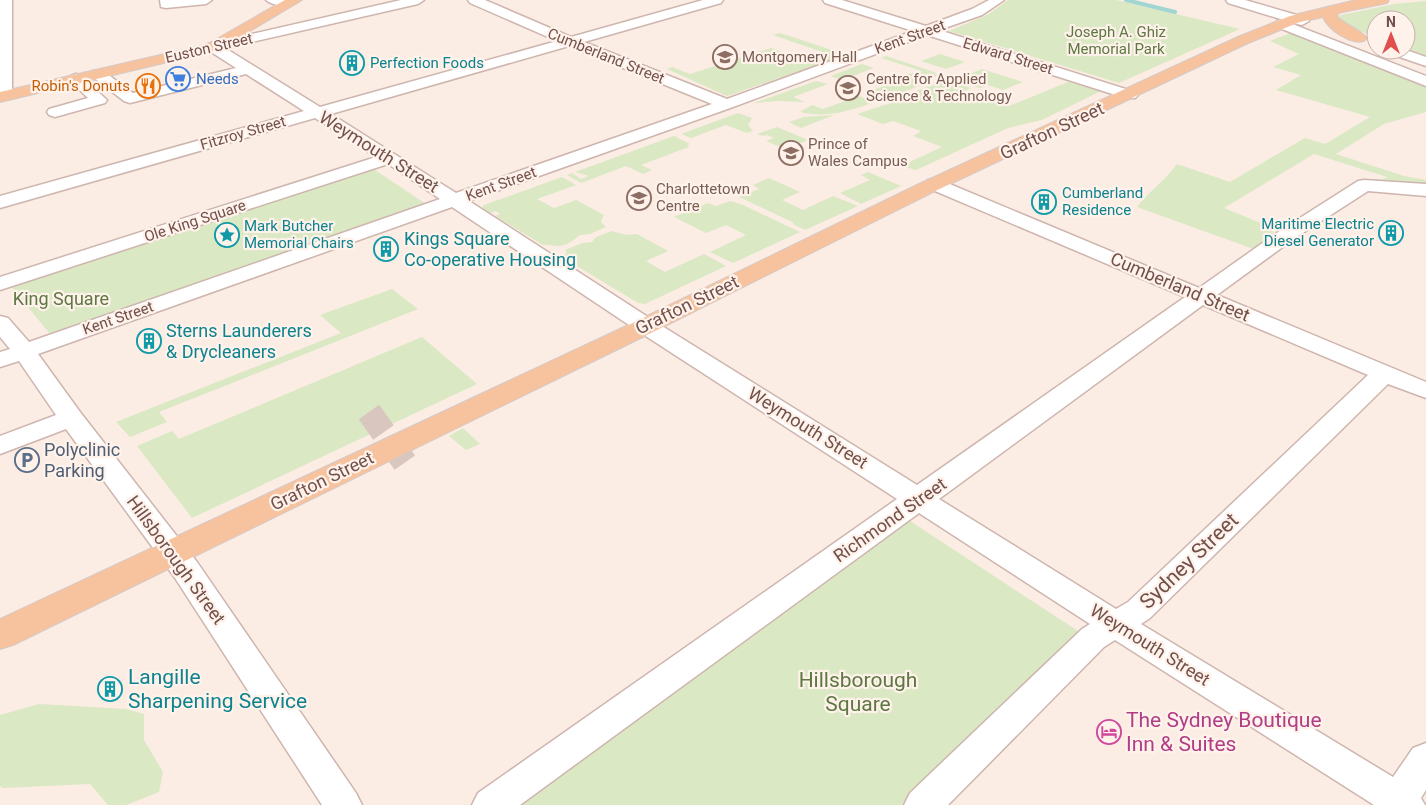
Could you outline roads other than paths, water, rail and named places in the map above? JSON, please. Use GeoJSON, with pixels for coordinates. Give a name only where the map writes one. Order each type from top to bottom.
{"type":"FeatureCollection","features":[{"type":"Feature","properties":{"kind":"main road","name":"Grafton Street"},"geometry":{"type":"LineString","coordinates":[[0,635],[646,326],[934,184],[1130,95],[1243,40],[1289,22],[1331,10],[1382,0]]}},
{"type":"Feature","properties":{"kind":"main road"},"geometry":{"type":"LineString","coordinates":[[213,47],[293,1]]}},
{"type":"Feature","properties":{"kind":"main road"},"geometry":{"type":"LineString","coordinates":[[1331,10],[1330,18],[1334,24],[1359,38]]}},
{"type":"Feature","properties":{"kind":"main road","name":"Euston Street"},"geometry":{"type":"LineString","coordinates":[[2,96],[213,47]]}},
{"type":"Feature","properties":{"kind":"street"},"geometry":{"type":"LineString","coordinates":[[2,96],[6,0]]}},
{"type":"Feature","properties":{"kind":"street"},"geometry":{"type":"LineString","coordinates":[[166,0],[166,4],[175,4],[206,0]]}},
{"type":"Feature","properties":{"kind":"street"},"geometry":{"type":"LineString","coordinates":[[272,0],[293,1]]}},
{"type":"Feature","properties":{"kind":"street","name":"Euston Street"},"geometry":{"type":"LineString","coordinates":[[213,47],[418,0]]}},
{"type":"Feature","properties":{"kind":"street","name":"Cumberland Street"},"geometry":{"type":"LineString","coordinates":[[480,3],[507,0]]}},
{"type":"Feature","properties":{"kind":"street","name":"Fitzroy Street"},"geometry":{"type":"LineString","coordinates":[[0,202],[717,0]]}},
{"type":"Feature","properties":{"kind":"street","name":"Edward Street"},"geometry":{"type":"LineString","coordinates":[[829,0],[1130,95]]}},
{"type":"Feature","properties":{"kind":"street","name":"Kent Street"},"geometry":{"type":"LineString","coordinates":[[12,356],[727,104],[977,12],[998,0]]}},
{"type":"Feature","properties":{"kind":"street"},"geometry":{"type":"LineString","coordinates":[[1235,1],[1280,7],[1331,10]]}},
{"type":"Feature","properties":{"kind":"street"},"geometry":{"type":"LineString","coordinates":[[1235,1],[1289,22],[1426,82]]}},
{"type":"Feature","properties":{"kind":"street","name":"Cumberland Street"},"geometry":{"type":"LineString","coordinates":[[480,3],[727,104]]}},
{"type":"Feature","properties":{"kind":"street"},"geometry":{"type":"LineString","coordinates":[[1289,22],[1366,40]]}},
{"type":"Feature","properties":{"kind":"street","name":"Weymouth Street"},"geometry":{"type":"LineString","coordinates":[[213,47],[456,200],[646,326],[1400,803]]}},
{"type":"Feature","properties":{"kind":"street"},"geometry":{"type":"LineString","coordinates":[[98,74],[130,98],[249,69]]}},
{"type":"Feature","properties":{"kind":"street"},"geometry":{"type":"LineString","coordinates":[[55,112],[100,100],[76,79]]}},
{"type":"Feature","properties":{"kind":"street","name":"Ole King Square"},"geometry":{"type":"LineString","coordinates":[[0,284],[390,158]]}},
{"type":"Feature","properties":{"kind":"street","name":"Cumberland Street"},"geometry":{"type":"LineString","coordinates":[[934,184],[1426,391]]}},
{"type":"Feature","properties":{"kind":"street","name":"Richmond Street"},"geometry":{"type":"LineString","coordinates":[[491,805],[1288,234],[1364,185],[1426,190]]}},
{"type":"Feature","properties":{"kind":"street","name":"Hillsborough Street"},"geometry":{"type":"LineString","coordinates":[[0,323],[12,356],[71,418],[173,552],[343,805]]}},
{"type":"Feature","properties":{"kind":"street","name":"Sydney Street"},"geometry":{"type":"LineString","coordinates":[[924,805],[1093,638],[1139,610],[1384,374]]}},
{"type":"Feature","properties":{"kind":"street"},"geometry":{"type":"LineString","coordinates":[[0,446],[71,418]]}},
{"type":"Feature","properties":{"kind":"street"},"geometry":{"type":"LineString","coordinates":[[1400,803],[1426,759]]}},
{"type":"Feature","properties":{"kind":"waterway"},"geometry":{"type":"LineString","coordinates":[[1126,0],[1175,12]]}},
{"type":"Feature","properties":{"kind":"tunnel"},"geometry":{"type":"LineString","coordinates":[[369,412],[410,470]]}},
{"type":"Feature","properties":{"kind":"place","name":"Montgomery Hall"},"geometry":{"type":"Point","coordinates":[725,57]}},
{"type":"Feature","properties":{"kind":"place","name":"Perfection Foods"},"geometry":{"type":"Point","coordinates":[352,63]}},
{"type":"Feature","properties":{"kind":"place","name":"Needs"},"geometry":{"type":"Point","coordinates":[178,79]}},
{"type":"Feature","properties":{"kind":"place","name":"Robin's Donuts"},"geometry":{"type":"Point","coordinates":[148,86]}},
{"type":"Feature","properties":{"kind":"place","name":"Centre for Applied Science & Technology"},"geometry":{"type":"Point","coordinates":[848,88]}},
{"type":"Feature","properties":{"kind":"place","name":"Prince of Wales Campus"},"geometry":{"type":"Point","coordinates":[791,153]}},
{"type":"Feature","properties":{"kind":"place","name":"Charlottetown Centre"},"geometry":{"type":"Point","coordinates":[639,198]}},
{"type":"Feature","properties":{"kind":"place","name":"Cumberland Residence"},"geometry":{"type":"Point","coordinates":[1044,202]}},
{"type":"Feature","properties":{"kind":"place","name":"Maritime Electric Diesel Generator"},"geometry":{"type":"Point","coordinates":[1391,233]}},
{"type":"Feature","properties":{"kind":"place","name":"Mark Butcher Memorial Chairs"},"geometry":{"type":"Point","coordinates":[227,235]}},
{"type":"Feature","properties":{"kind":"place","name":"Kings Square Co-operative Housing"},"geometry":{"type":"Point","coordinates":[386,249]}},
{"type":"Feature","properties":{"kind":"place","name":"Sterns Launderers & Drycleaners"},"geometry":{"type":"Point","coordinates":[149,341]}},
{"type":"Feature","properties":{"kind":"place","name":"Polyclinic Parking"},"geometry":{"type":"Point","coordinates":[27,460]}},
{"type":"Feature","properties":{"kind":"place","name":"Langille Sharpening Service"},"geometry":{"type":"Point","coordinates":[110,689]}},
{"type":"Feature","properties":{"kind":"place","name":"The Sydney Boutique Inn & Suites"},"geometry":{"type":"Point","coordinates":[1109,732]}},
{"type":"Feature","properties":{"kind":"park label","name":"Joseph A. Ghiz Memorial Park"},"geometry":{"type":"Point","coordinates":[1116,40]}},
{"type":"Feature","properties":{"kind":"park label","name":"King Square"},"geometry":{"type":"Point","coordinates":[61,299]}},
{"type":"Feature","properties":{"kind":"park label","name":"Hillsborough Square"},"geometry":{"type":"Point","coordinates":[858,692]}}]}
